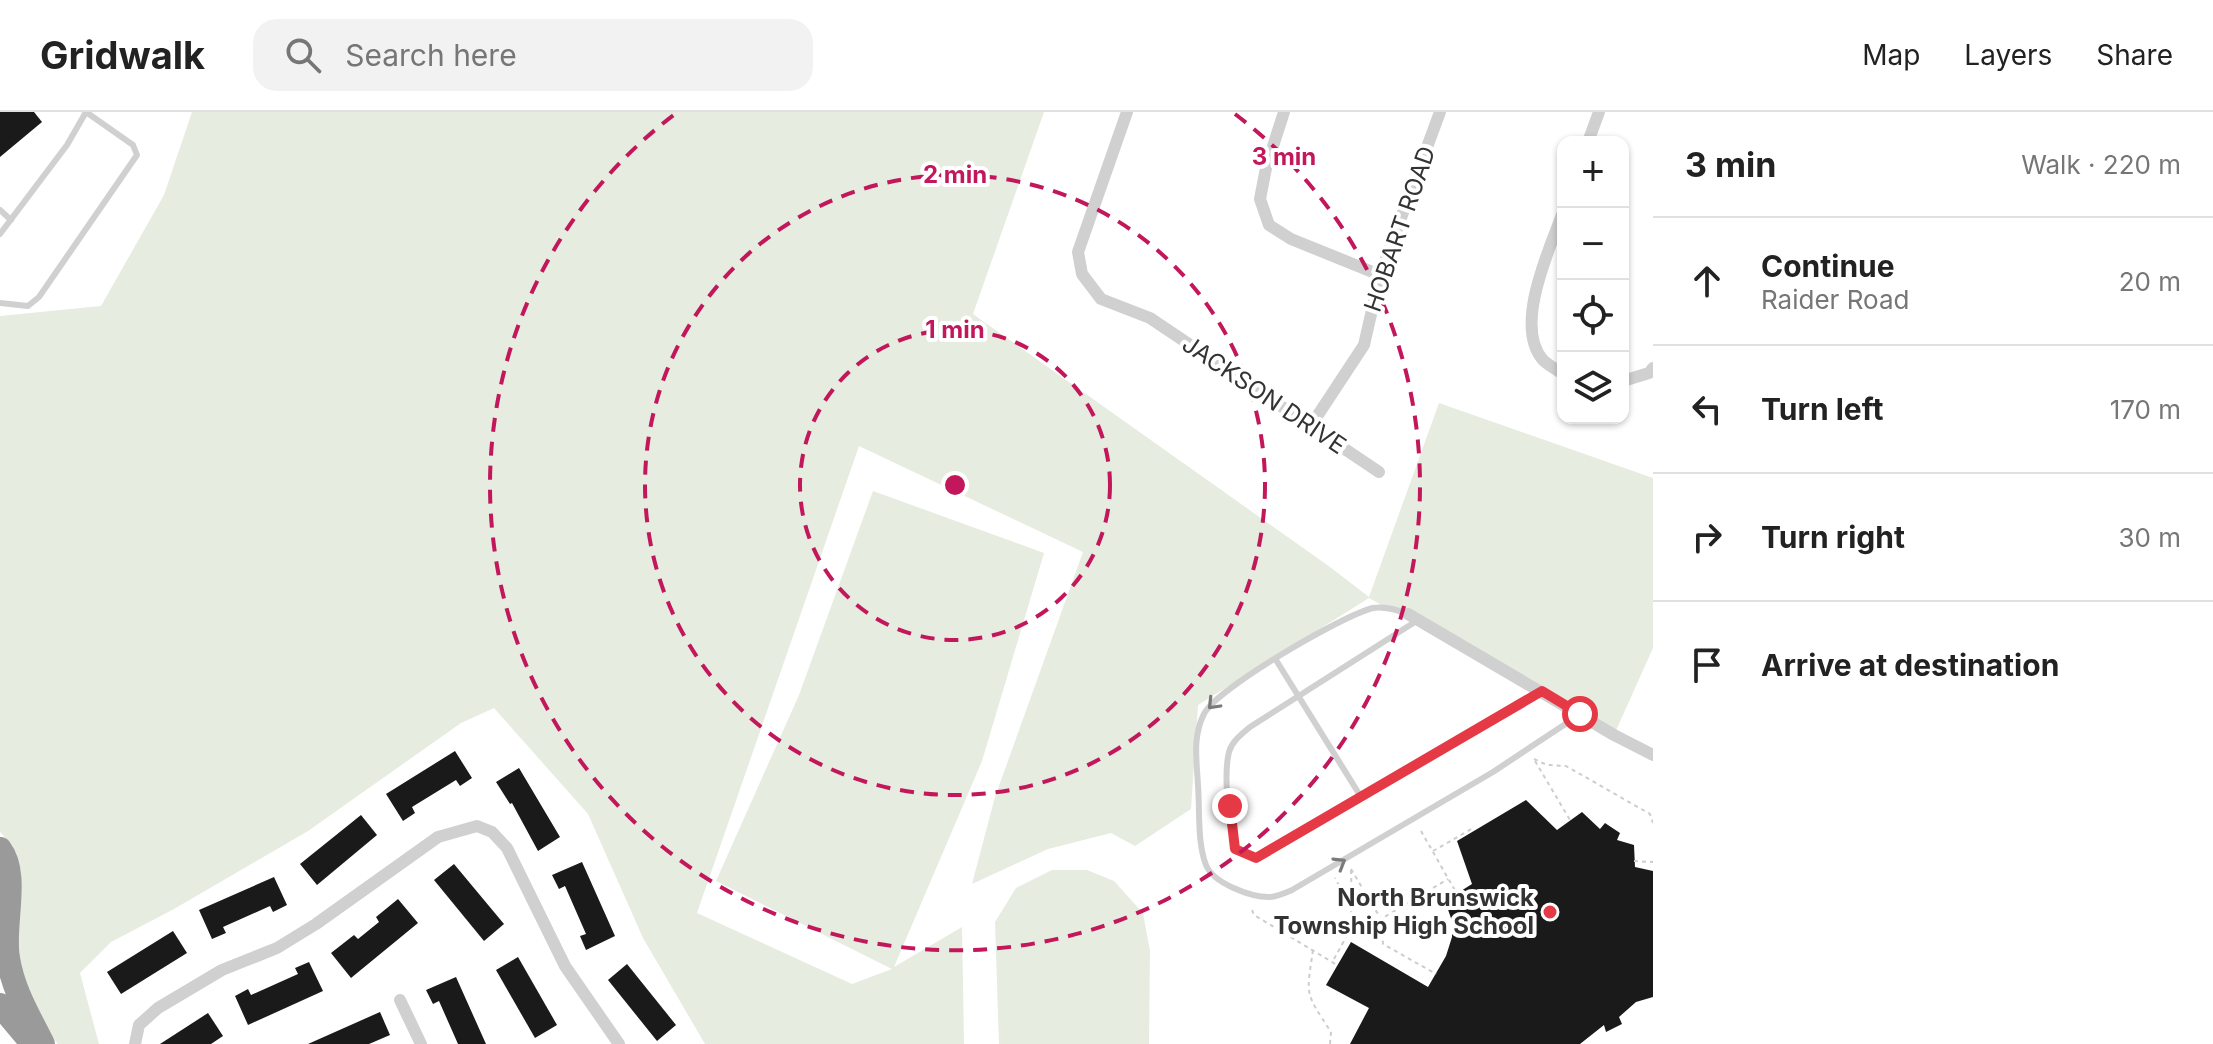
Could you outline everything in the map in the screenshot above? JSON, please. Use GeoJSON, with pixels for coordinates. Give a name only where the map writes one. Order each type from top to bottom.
{"type":"FeatureCollection","features":[{"type":"Feature","properties":{"kind":"highway"},"geometry":{"type":"LineString","coordinates":[[0,849],[7,860],[9,877],[6,941],[9,966],[17,991],[43,1044]]}},
{"type":"Feature","properties":{"kind":"highway"},"geometry":{"type":"LineString","coordinates":[[0,1005],[32,1044]]}},
{"type":"Feature","properties":{"kind":"street","name":"JACKSON DRIVE"},"geometry":{"type":"LineString","coordinates":[[1127,112],[1078,252],[1082,274],[1101,299],[1150,318],[1379,472]]}},
{"type":"Feature","properties":{"kind":"street"},"geometry":{"type":"LineString","coordinates":[[1284,112],[1266,168],[1260,199],[1269,225],[1291,239],[1380,275]]}},
{"type":"Feature","properties":{"kind":"street","name":"HOBART ROAD"},"geometry":{"type":"LineString","coordinates":[[1310,427],[1364,345],[1380,275],[1440,112]]}},
{"type":"Feature","properties":{"kind":"street"},"geometry":{"type":"LineString","coordinates":[[1590,136],[1599,112]]}},
{"type":"Feature","properties":{"kind":"street"},"geometry":{"type":"LineString","coordinates":[[1557,229],[1535,290],[1531,334],[1542,359],[1557,370]]}},
{"type":"Feature","properties":{"kind":"street"},"geometry":{"type":"LineString","coordinates":[[1629,379],[1649,373],[1653,368]]}},
{"type":"Feature","properties":{"kind":"street"},"geometry":{"type":"LineString","coordinates":[[1413,617],[1653,755]]}},
{"type":"Feature","properties":{"kind":"street"},"geometry":{"type":"LineString","coordinates":[[135,1044],[139,1025],[158,1008],[222,970],[290,940],[438,837],[477,826],[492,832],[507,848],[565,966],[619,1044]]}},
{"type":"Feature","properties":{"kind":"street"},"geometry":{"type":"LineString","coordinates":[[400,1000],[421,1044]]}},
{"type":"Feature","properties":{"kind":"lane"},"geometry":{"type":"LineString","coordinates":[[0,234],[67,145],[86,112],[133,145],[137,155],[39,297],[28,306],[0,303]]}},
{"type":"Feature","properties":{"kind":"lane"},"geometry":{"type":"LineString","coordinates":[[0,210],[11,220]]}},
{"type":"Feature","properties":{"kind":"lane"},"geometry":{"type":"LineString","coordinates":[[1413,617],[1392,608],[1374,608],[1348,618],[1230,687],[1205,711],[1196,734],[1199,813],[1206,867],[1214,876],[1233,887],[1270,897],[1292,890],[1493,772],[1580,714]]}},
{"type":"Feature","properties":{"kind":"lane"},"geometry":{"type":"LineString","coordinates":[[1413,617],[1250,727],[1230,749],[1227,774],[1235,849],[1256,858],[1542,691]]}},
{"type":"Feature","properties":{"kind":"lane"},"geometry":{"type":"LineString","coordinates":[[1276,660],[1361,797]]}},
{"type":"Feature","properties":{"kind":"path"},"geometry":{"type":"LineString","coordinates":[[1570,820],[1534,759],[1547,765],[1566,766],[1650,814],[1653,823]]}},
{"type":"Feature","properties":{"kind":"path"},"geometry":{"type":"LineString","coordinates":[[1432,852],[1473,828]]}},
{"type":"Feature","properties":{"kind":"path"},"geometry":{"type":"LineString","coordinates":[[1421,831],[1457,894]]}},
{"type":"Feature","properties":{"kind":"path"},"geometry":{"type":"LineString","coordinates":[[1634,861],[1653,862]]}},
{"type":"Feature","properties":{"kind":"path"},"geometry":{"type":"LineString","coordinates":[[1333,962],[1354,923],[1351,869],[1381,919],[1383,944],[1436,974]]}},
{"type":"Feature","properties":{"kind":"path"},"geometry":{"type":"LineString","coordinates":[[1335,878],[1352,911]]}},
{"type":"Feature","properties":{"kind":"path"},"geometry":{"type":"LineString","coordinates":[[1354,923],[1381,919],[1448,879]]}},
{"type":"Feature","properties":{"kind":"path"},"geometry":{"type":"LineString","coordinates":[[1252,910],[1254,915],[1337,965]]}},
{"type":"Feature","properties":{"kind":"path"},"geometry":{"type":"LineString","coordinates":[[1313,950],[1307,987],[1309,1000],[1331,1032],[1330,1044]]}},
{"type":"Feature","properties":{"kind":"shaded area"},"geometry":{"type":"Polygon","coordinates":[[[192,112],[1044,112],[973,314],[1369,597],[1439,403],[1653,478],[1653,648],[1614,735],[1369,598],[1198,705],[1191,809],[1135,846],[1111,833],[1048,849],[972,884],[995,797],[1083,552],[859,446],[697,913],[852,984],[892,969],[716,881],[799,695],[873,491],[1044,553],[982,761],[894,967],[962,927],[964,1044],[705,1044],[643,938],[588,814],[494,708],[461,723],[308,831],[111,942],[80,973],[99,1044],[58,1044],[32,1005],[22,983],[17,962],[19,876],[10,845],[0,832],[0,316],[101,306],[164,195],[192,112]]]}},
{"type":"Feature","properties":{"kind":"shaded area"},"geometry":{"type":"Polygon","coordinates":[[[1052,870],[1087,870],[1114,881],[1143,913],[1150,951],[1149,1044],[999,1044],[995,922],[1016,888],[1052,870]]]}},
{"type":"Feature","properties":{"kind":"building"},"geometry":{"type":"Polygon","coordinates":[[[0,112],[34,112],[42,122],[0,157],[0,112]]]}},
{"type":"Feature","properties":{"kind":"building"},"geometry":{"type":"Polygon","coordinates":[[[455,751],[472,778],[460,786],[456,780],[412,807],[415,813],[403,821],[386,794],[455,751]]]}},
{"type":"Feature","properties":{"kind":"building"},"geometry":{"type":"Polygon","coordinates":[[[519,768],[560,837],[538,851],[512,803],[496,782],[519,768]]]}},
{"type":"Feature","properties":{"kind":"building"},"geometry":{"type":"Polygon","coordinates":[[[1526,800],[1557,830],[1582,812],[1600,829],[1605,823],[1620,833],[1617,840],[1634,845],[1635,867],[1653,871],[1653,997],[1636,1002],[1619,1017],[1622,1024],[1606,1032],[1604,1025],[1580,1044],[1350,1044],[1369,1008],[1326,985],[1351,942],[1428,987],[1446,956],[1452,937],[1452,921],[1445,901],[1472,884],[1457,841],[1526,800]]]}},
{"type":"Feature","properties":{"kind":"building"},"geometry":{"type":"Polygon","coordinates":[[[361,815],[377,835],[317,885],[300,864],[361,815]]]}},
{"type":"Feature","properties":{"kind":"building"},"geometry":{"type":"Polygon","coordinates":[[[582,862],[615,936],[586,950],[580,936],[586,934],[565,886],[559,889],[552,875],[582,862]]]}},
{"type":"Feature","properties":{"kind":"building"},"geometry":{"type":"Polygon","coordinates":[[[454,864],[504,924],[484,941],[434,880],[454,864]]]}},
{"type":"Feature","properties":{"kind":"building"},"geometry":{"type":"Polygon","coordinates":[[[274,877],[287,905],[273,912],[270,906],[223,927],[226,933],[212,939],[199,910],[274,877]]]}},
{"type":"Feature","properties":{"kind":"building"},"geometry":{"type":"Polygon","coordinates":[[[398,899],[418,923],[351,978],[331,953],[354,935],[358,939],[379,922],[376,917],[398,899]]]}},
{"type":"Feature","properties":{"kind":"building"},"geometry":{"type":"Polygon","coordinates":[[[173,931],[187,953],[121,994],[107,972],[173,931]]]}},
{"type":"Feature","properties":{"kind":"building"},"geometry":{"type":"Polygon","coordinates":[[[518,957],[557,1025],[535,1038],[496,970],[518,957]]]}},
{"type":"Feature","properties":{"kind":"building"},"geometry":{"type":"Polygon","coordinates":[[[309,962],[323,991],[248,1025],[235,996],[248,989],[251,995],[298,974],[295,968],[309,962]]]}},
{"type":"Feature","properties":{"kind":"building"},"geometry":{"type":"Polygon","coordinates":[[[627,964],[676,1025],[657,1041],[608,980],[627,964]]]}},
{"type":"Feature","properties":{"kind":"building"},"geometry":{"type":"Polygon","coordinates":[[[456,977],[486,1044],[458,1044],[439,1001],[433,1004],[426,990],[456,977]]]}},
{"type":"Feature","properties":{"kind":"building"},"geometry":{"type":"Polygon","coordinates":[[[380,1012],[390,1035],[369,1044],[308,1044],[380,1012]]]}},
{"type":"Feature","properties":{"kind":"building"},"geometry":{"type":"Polygon","coordinates":[[[208,1013],[223,1036],[211,1044],[160,1044],[208,1013]]]}},
{"type":"Feature","properties":{"kind":"place","name":"North Brunswick Township High School"},"geometry":{"type":"Point","coordinates":[1550,912]}},
{"type":"Feature","properties":{"kind":"route"},"geometry":{"type":"LineString","coordinates":[[1230,806],[1235,849],[1256,858],[1542,691],[1580,714]]}}]}
